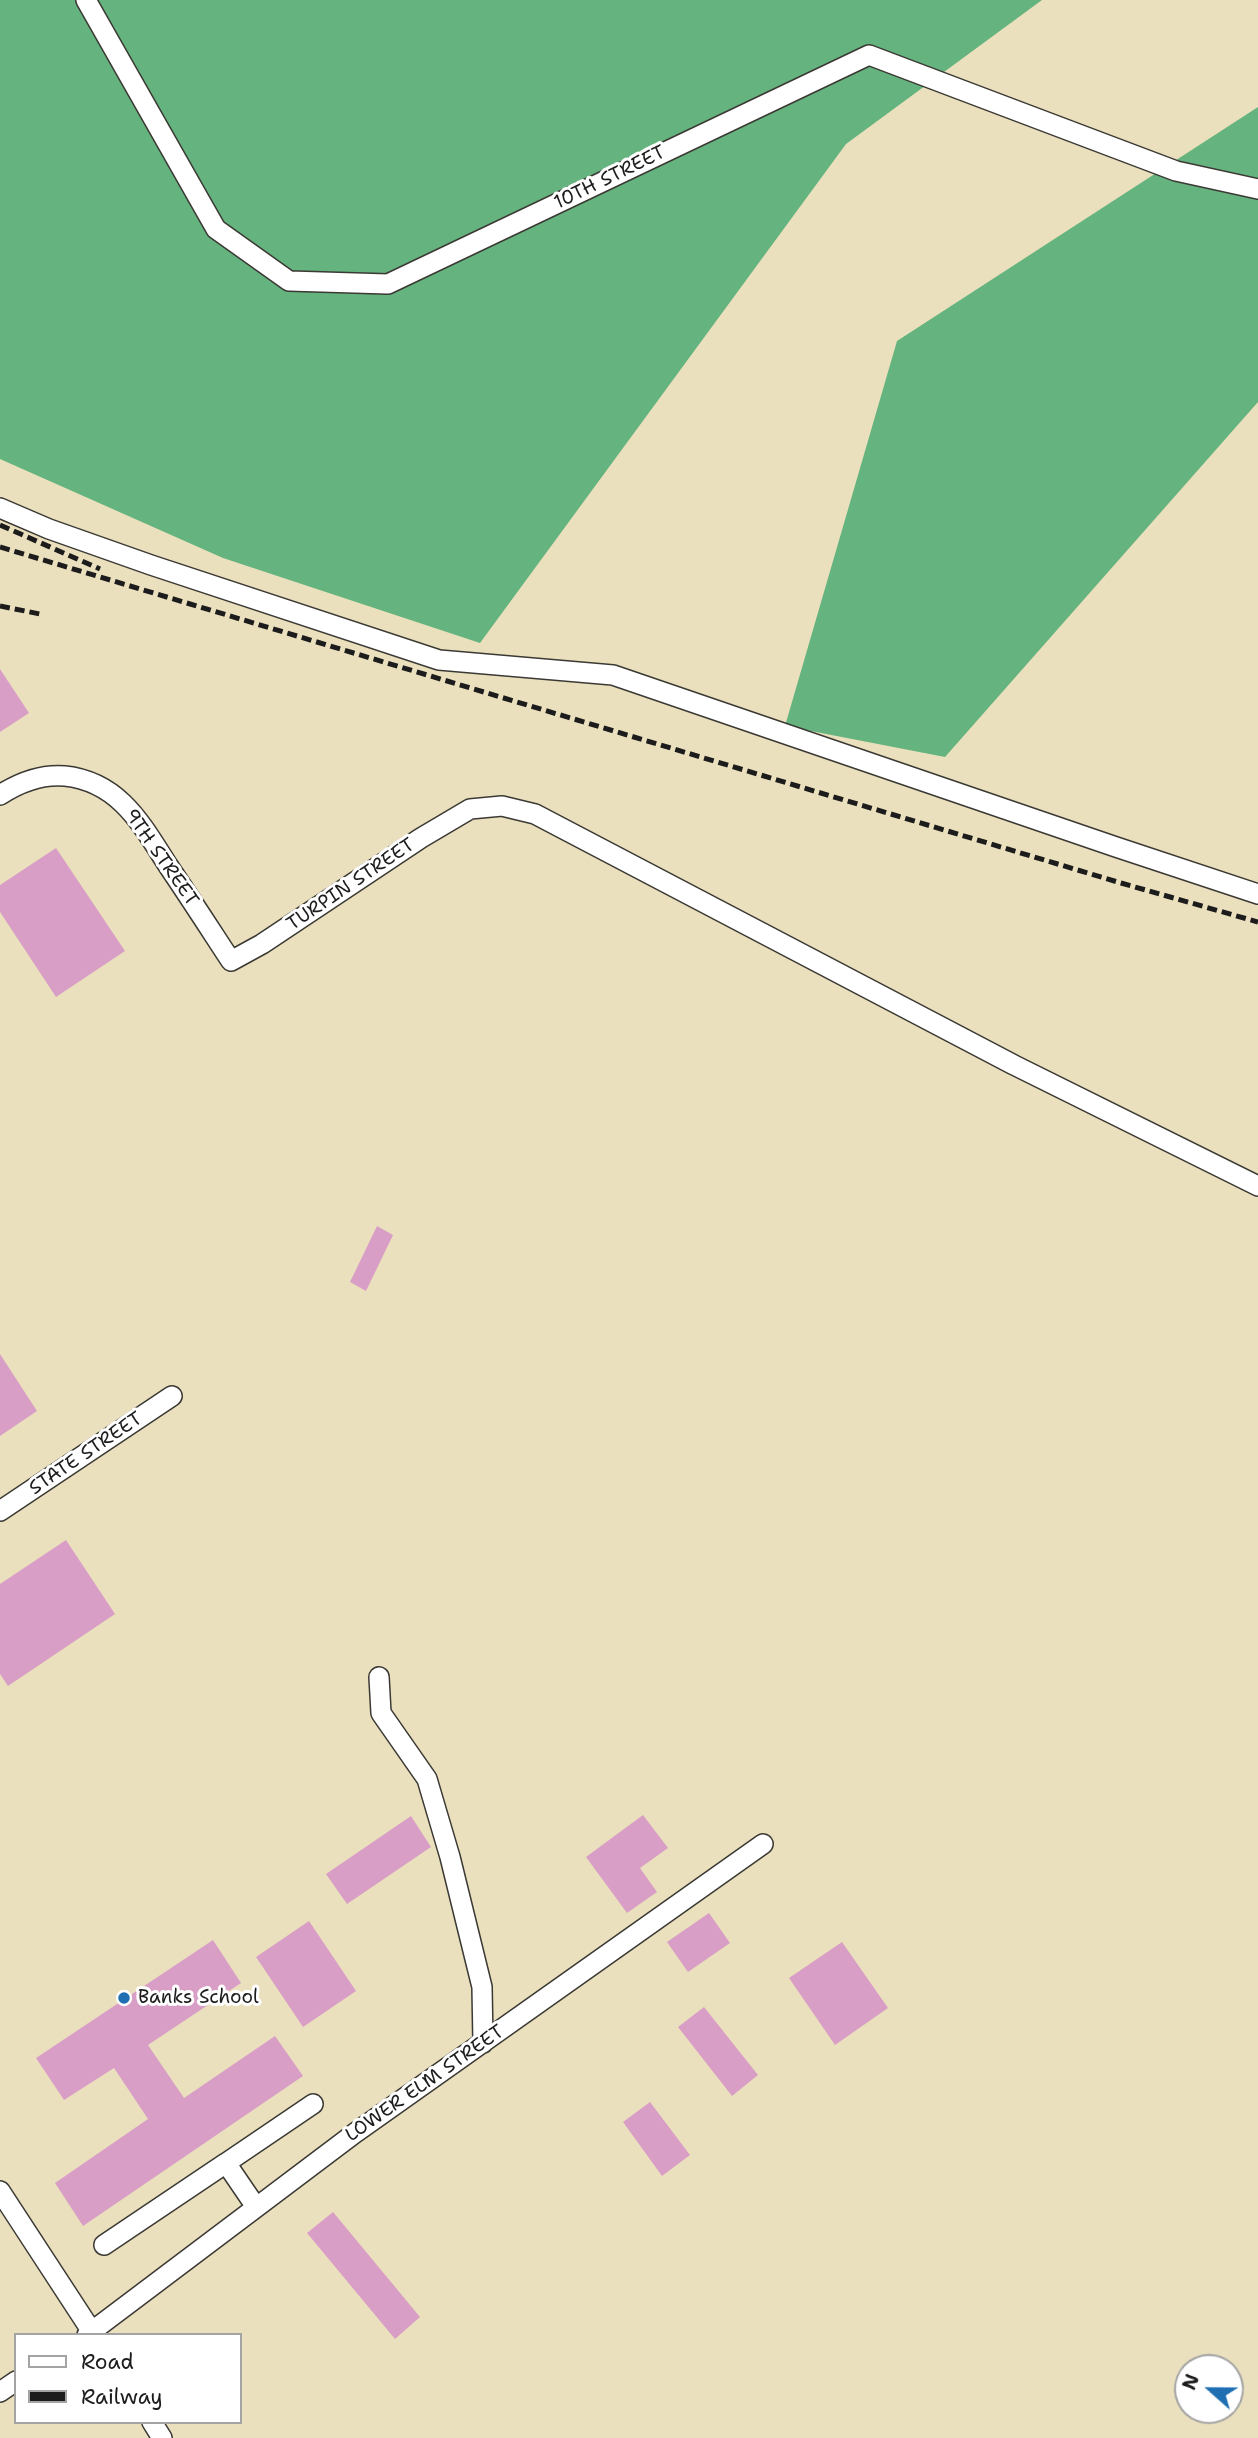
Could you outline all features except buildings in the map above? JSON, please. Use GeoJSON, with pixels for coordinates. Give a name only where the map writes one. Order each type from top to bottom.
{"type":"FeatureCollection","features":[{"type":"Feature","properties":{"kind":"street","name":"10TH STREET"},"geometry":{"type":"LineString","coordinates":[[86,0],[216,229],[289,281],[388,284],[869,55],[1176,171],[1258,189]]}},
{"type":"Feature","properties":{"kind":"street"},"geometry":{"type":"LineString","coordinates":[[0,508],[49,529],[138,560],[439,660],[613,675],[1258,894]]}},
{"type":"Feature","properties":{"kind":"street","name":"9TH STREET"},"geometry":{"type":"LineString","coordinates":[[0,795],[27,780],[51,775],[73,777],[99,785],[128,808],[146,831],[231,961]]}},
{"type":"Feature","properties":{"kind":"street","name":"TURPIN STREET"},"geometry":{"type":"LineString","coordinates":[[231,961],[262,944],[421,838],[470,809],[502,806],[535,814],[1014,1065],[1258,1185]]}},
{"type":"Feature","properties":{"kind":"street","name":"STATE STREET"},"geometry":{"type":"LineString","coordinates":[[0,1511],[172,1396]]}},
{"type":"Feature","properties":{"kind":"street"},"geometry":{"type":"LineString","coordinates":[[379,1677],[381,1713],[427,1779],[450,1857],[482,1987],[483,2043]]}},
{"type":"Feature","properties":{"kind":"street","name":"LOWER ELM STREET"},"geometry":{"type":"LineString","coordinates":[[92,2333],[355,2133],[763,1844]]}},
{"type":"Feature","properties":{"kind":"street"},"geometry":{"type":"LineString","coordinates":[[104,2245],[313,2104]]}},
{"type":"Feature","properties":{"kind":"street"},"geometry":{"type":"LineString","coordinates":[[226,2162],[257,2207]]}},
{"type":"Feature","properties":{"kind":"street"},"geometry":{"type":"LineString","coordinates":[[0,2191],[90,2333]]}},
{"type":"Feature","properties":{"kind":"green space"},"geometry":{"type":"Polygon","coordinates":[[[0,0],[1042,0],[846,144],[480,643],[223,558],[0,459],[0,0]]]}},
{"type":"Feature","properties":{"kind":"green space"},"geometry":{"type":"Polygon","coordinates":[[[1258,107],[1258,402],[945,757],[785,726],[897,341],[1258,107]]]}},
{"type":"Feature","properties":{"kind":"railway"},"geometry":{"type":"LineString","coordinates":[[0,525],[100,569]]}},
{"type":"Feature","properties":{"kind":"railway"},"geometry":{"type":"LineString","coordinates":[[0,547],[1258,922]]}},
{"type":"Feature","properties":{"kind":"railway"},"geometry":{"type":"LineString","coordinates":[[0,606],[40,614]]}},
{"type":"Feature","properties":{"kind":"place","name":"Banks School"},"geometry":{"type":"Point","coordinates":[124,1998]}}]}
